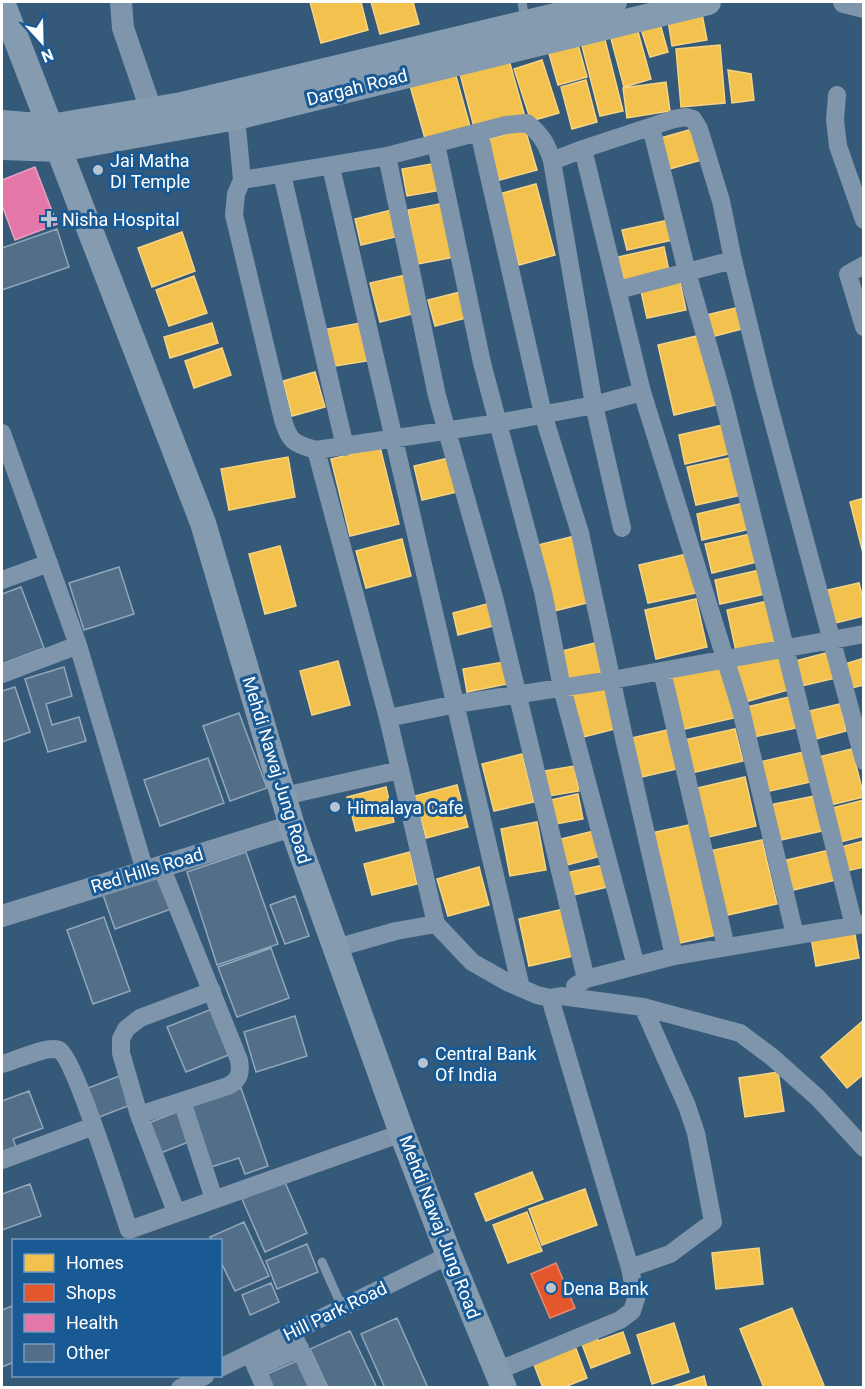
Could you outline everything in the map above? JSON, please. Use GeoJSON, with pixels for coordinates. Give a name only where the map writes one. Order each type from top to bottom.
{"type":"FeatureCollection","features":[{"type":"Feature","properties":{"kind":"main road","name":"Mehdi Nawaj Jung Road"},"geometry":{"type":"LineString","coordinates":[[2,2],[203,523],[292,826],[402,1132],[500,1379]]}},
{"type":"Feature","properties":{"kind":"main road","name":"Dargah Road"},"geometry":{"type":"LineString","coordinates":[[2,147],[55,138],[236,117],[708,2]]}},
{"type":"Feature","properties":{"kind":"main road","name":"Dargah Road"},"geometry":{"type":"LineString","coordinates":[[2,123],[55,138],[151,110],[182,105],[524,12],[598,3]]}},
{"type":"Feature","properties":{"kind":"street"},"geometry":{"type":"LineString","coordinates":[[120,2],[123,28],[151,110]]}},
{"type":"Feature","properties":{"kind":"street"},"geometry":{"type":"LineString","coordinates":[[844,2],[864,7]]}},
{"type":"Feature","properties":{"kind":"street"},"geometry":{"type":"LineString","coordinates":[[837,96],[838,146],[864,220]]}},
{"type":"Feature","properties":{"kind":"street"},"geometry":{"type":"LineString","coordinates":[[236,117],[242,180],[236,194],[234,215],[283,420],[287,432],[295,443],[316,450],[345,447],[498,423],[594,405],[642,392]]}},
{"type":"Feature","properties":{"kind":"street"},"geometry":{"type":"LineString","coordinates":[[552,161],[674,118],[693,119],[699,129],[721,201],[733,260],[830,640],[864,761]]}},
{"type":"Feature","properties":{"kind":"street"},"geometry":{"type":"LineString","coordinates":[[242,180],[387,156],[506,125],[527,123],[539,132],[548,146],[552,161],[594,405],[622,528]]}},
{"type":"Feature","properties":{"kind":"street"},"geometry":{"type":"LineString","coordinates":[[556,997],[586,980],[674,956],[859,925],[784,649],[722,394],[687,272],[651,128]]}},
{"type":"Feature","properties":{"kind":"street"},"geometry":{"type":"LineString","coordinates":[[479,132],[543,414],[580,533],[674,956]]}},
{"type":"Feature","properties":{"kind":"street"},"geometry":{"type":"LineString","coordinates":[[436,144],[482,363],[543,592],[562,688],[636,966]]}},
{"type":"Feature","properties":{"kind":"street"},"geometry":{"type":"LineString","coordinates":[[583,149],[642,392],[740,706],[795,935]]}},
{"type":"Feature","properties":{"kind":"street"},"geometry":{"type":"LineString","coordinates":[[387,156],[446,430],[494,597],[586,980]]}},
{"type":"Feature","properties":{"kind":"street"},"geometry":{"type":"LineString","coordinates":[[331,167],[521,987]]}},
{"type":"Feature","properties":{"kind":"street"},"geometry":{"type":"LineString","coordinates":[[282,174],[345,447]]}},
{"type":"Feature","properties":{"kind":"street"},"geometry":{"type":"LineString","coordinates":[[618,290],[733,260]]}},
{"type":"Feature","properties":{"kind":"street"},"geometry":{"type":"LineString","coordinates":[[864,265],[848,274],[864,327]]}},
{"type":"Feature","properties":{"kind":"street"},"geometry":{"type":"LineString","coordinates":[[2,433],[78,645],[153,869],[212,991],[239,1060],[241,1071],[238,1078],[228,1086],[139,1115]]}},
{"type":"Feature","properties":{"kind":"street"},"geometry":{"type":"LineString","coordinates":[[316,450],[388,718],[436,924],[472,962],[537,995],[643,1007],[740,1033],[772,1057],[818,1098],[864,1148]]}},
{"type":"Feature","properties":{"kind":"street"},"geometry":{"type":"LineString","coordinates":[[2,580],[49,564]]}},
{"type":"Feature","properties":{"kind":"street"},"geometry":{"type":"LineString","coordinates":[[388,718],[456,704],[612,680],[864,634]]}},
{"type":"Feature","properties":{"kind":"street"},"geometry":{"type":"LineString","coordinates":[[2,674],[78,645]]}},
{"type":"Feature","properties":{"kind":"street"},"geometry":{"type":"LineString","coordinates":[[662,671],[726,947]]}},
{"type":"Feature","properties":{"kind":"street"},"geometry":{"type":"LineString","coordinates":[[284,796],[400,770]]}},
{"type":"Feature","properties":{"kind":"street","name":"Red Hills Road"},"geometry":{"type":"LineString","coordinates":[[2,916],[292,826]]}},
{"type":"Feature","properties":{"kind":"street"},"geometry":{"type":"LineString","coordinates":[[336,948],[396,931],[436,924]]}},
{"type":"Feature","properties":{"kind":"street"},"geometry":{"type":"LineString","coordinates":[[176,1212],[139,1115],[121,1053],[121,1040],[126,1029],[140,1018],[212,991]]}},
{"type":"Feature","properties":{"kind":"street"},"geometry":{"type":"LineString","coordinates":[[500,1379],[620,1320],[632,1311],[636,1299],[630,1268],[556,997]]}},
{"type":"Feature","properties":{"kind":"street"},"geometry":{"type":"LineString","coordinates":[[630,1268],[669,1254],[713,1222],[713,1212],[693,1124],[643,1007]]}},
{"type":"Feature","properties":{"kind":"street"},"geometry":{"type":"LineString","coordinates":[[2,1064],[49,1048],[59,1050],[70,1067],[94,1126],[129,1230],[402,1132]]}},
{"type":"Feature","properties":{"kind":"street"},"geometry":{"type":"LineString","coordinates":[[182,1101],[214,1199]]}},
{"type":"Feature","properties":{"kind":"street"},"geometry":{"type":"LineString","coordinates":[[2,1160],[94,1126]]}},
{"type":"Feature","properties":{"kind":"street","name":"Hill Park Road"},"geometry":{"type":"LineString","coordinates":[[222,1368],[253,1361],[296,1340],[342,1307],[449,1255]]}},
{"type":"Feature","properties":{"kind":"street"},"geometry":{"type":"LineString","coordinates":[[296,1340],[318,1388]]}},
{"type":"Feature","properties":{"kind":"street"},"geometry":{"type":"LineString","coordinates":[[253,1361],[265,1388]]}},
{"type":"Feature","properties":{"kind":"street"},"geometry":{"type":"LineString","coordinates":[[180,1388],[203,1377]]}},
{"type":"Feature","properties":{"kind":"lane"},"geometry":{"type":"LineString","coordinates":[[322,1262],[342,1307]]}},
{"type":"Feature","properties":{"kind":"building: Homes"},"geometry":{"type":"Polygon","coordinates":[[[310,2],[361,2],[368,30],[321,43],[310,2]]]}},
{"type":"Feature","properties":{"kind":"building: Homes"},"geometry":{"type":"Polygon","coordinates":[[[371,2],[413,2],[419,24],[380,34],[371,2]]]}},
{"type":"Feature","properties":{"kind":"building: Homes"},"geometry":{"type":"Polygon","coordinates":[[[702,14],[707,40],[672,46],[668,20],[702,14]]]}},
{"type":"Feature","properties":{"kind":"building: Homes"},"geometry":{"type":"Polygon","coordinates":[[[659,20],[668,52],[650,57],[640,26],[659,20]]]}},
{"type":"Feature","properties":{"kind":"building: Homes"},"geometry":{"type":"Polygon","coordinates":[[[637,28],[651,79],[624,87],[610,35],[637,28]]]}},
{"type":"Feature","properties":{"kind":"building: Homes"},"geometry":{"type":"Polygon","coordinates":[[[603,32],[623,111],[600,116],[580,38],[603,32]]]}},
{"type":"Feature","properties":{"kind":"building: Homes"},"geometry":{"type":"Polygon","coordinates":[[[577,41],[587,77],[558,85],[548,50],[577,41]]]}},
{"type":"Feature","properties":{"kind":"building: Homes"},"geometry":{"type":"Polygon","coordinates":[[[720,45],[725,103],[681,107],[676,49],[720,45]]]}},
{"type":"Feature","properties":{"kind":"building: Homes"},"geometry":{"type":"Polygon","coordinates":[[[507,53],[525,117],[475,131],[458,66],[507,53]]]}},
{"type":"Feature","properties":{"kind":"building: Homes"},"geometry":{"type":"Polygon","coordinates":[[[542,60],[559,113],[531,121],[514,69],[542,60]]]}},
{"type":"Feature","properties":{"kind":"building: Homes"},"geometry":{"type":"Polygon","coordinates":[[[454,69],[471,130],[426,142],[409,82],[454,69]]]}},
{"type":"Feature","properties":{"kind":"building: Homes"},"geometry":{"type":"Polygon","coordinates":[[[728,70],[751,74],[754,100],[732,103],[728,70]]]}},
{"type":"Feature","properties":{"kind":"building: Homes"},"geometry":{"type":"Polygon","coordinates":[[[586,80],[597,122],[572,129],[561,87],[586,80]]]}},
{"type":"Feature","properties":{"kind":"building: Homes"},"geometry":{"type":"Polygon","coordinates":[[[666,82],[670,111],[627,118],[623,88],[666,82]]]}},
{"type":"Feature","properties":{"kind":"building: Homes"},"geometry":{"type":"Polygon","coordinates":[[[696,128],[705,159],[666,170],[657,139],[696,128]]]}},
{"type":"Feature","properties":{"kind":"building: Homes"},"geometry":{"type":"Polygon","coordinates":[[[525,129],[537,170],[496,181],[485,140],[525,129]]]}},
{"type":"Feature","properties":{"kind":"building: Homes"},"geometry":{"type":"Polygon","coordinates":[[[437,163],[442,190],[407,196],[402,169],[437,163]]]}},
{"type":"Feature","properties":{"kind":"building: Homes"},"geometry":{"type":"Polygon","coordinates":[[[536,184],[555,255],[519,265],[499,194],[536,184]]]}},
{"type":"Feature","properties":{"kind":"building: Homes"},"geometry":{"type":"Polygon","coordinates":[[[445,203],[455,257],[417,264],[408,210],[445,203]]]}},
{"type":"Feature","properties":{"kind":"building: Homes"},"geometry":{"type":"Polygon","coordinates":[[[392,210],[399,236],[361,245],[355,219],[392,210]]]}},
{"type":"Feature","properties":{"kind":"building: Homes"},"geometry":{"type":"Polygon","coordinates":[[[669,220],[673,240],[627,250],[622,230],[669,220]]]}},
{"type":"Feature","properties":{"kind":"building: Homes"},"geometry":{"type":"Polygon","coordinates":[[[182,232],[195,271],[152,287],[138,248],[182,232]]]}},
{"type":"Feature","properties":{"kind":"building: Homes"},"geometry":{"type":"Polygon","coordinates":[[[664,247],[669,271],[624,281],[618,257],[664,247]]]}},
{"type":"Feature","properties":{"kind":"building: Homes"},"geometry":{"type":"Polygon","coordinates":[[[406,275],[416,313],[380,322],[370,283],[406,275]]]}},
{"type":"Feature","properties":{"kind":"building: Homes"},"geometry":{"type":"Polygon","coordinates":[[[194,276],[207,313],[169,326],[156,290],[194,276]]]}},
{"type":"Feature","properties":{"kind":"building: Homes"},"geometry":{"type":"Polygon","coordinates":[[[680,282],[686,310],[647,318],[641,291],[680,282]]]}},
{"type":"Feature","properties":{"kind":"building: Homes"},"geometry":{"type":"Polygon","coordinates":[[[464,291],[470,317],[435,326],[428,300],[464,291]]]}},
{"type":"Feature","properties":{"kind":"building: Homes"},"geometry":{"type":"Polygon","coordinates":[[[740,307],[746,328],[707,338],[702,316],[740,307]]]}},
{"type":"Feature","properties":{"kind":"building: Homes"},"geometry":{"type":"Polygon","coordinates":[[[212,323],[218,343],[170,358],[164,337],[212,323]]]}},
{"type":"Feature","properties":{"kind":"building: Homes"},"geometry":{"type":"Polygon","coordinates":[[[360,323],[367,361],[329,367],[322,330],[360,323]]]}},
{"type":"Feature","properties":{"kind":"building: Homes"},"geometry":{"type":"Polygon","coordinates":[[[701,335],[716,405],[674,415],[658,345],[701,335]]]}},
{"type":"Feature","properties":{"kind":"building: Homes"},"geometry":{"type":"Polygon","coordinates":[[[222,348],[231,375],[194,388],[185,361],[222,348]]]}},
{"type":"Feature","properties":{"kind":"building: Homes"},"geometry":{"type":"Polygon","coordinates":[[[315,372],[325,407],[292,416],[283,381],[315,372]]]}},
{"type":"Feature","properties":{"kind":"building: Homes"},"geometry":{"type":"Polygon","coordinates":[[[723,425],[729,454],[685,464],[679,435],[723,425]]]}},
{"type":"Feature","properties":{"kind":"building: Homes"},"geometry":{"type":"Polygon","coordinates":[[[380,447],[399,524],[350,536],[331,459],[380,447]]]}},
{"type":"Feature","properties":{"kind":"building: Homes"},"geometry":{"type":"Polygon","coordinates":[[[288,457],[295,497],[229,510],[221,469],[288,457]]]}},
{"type":"Feature","properties":{"kind":"building: Homes"},"geometry":{"type":"Polygon","coordinates":[[[734,457],[742,495],[696,505],[687,467],[734,457]]]}},
{"type":"Feature","properties":{"kind":"building: Homes"},"geometry":{"type":"Polygon","coordinates":[[[449,458],[457,492],[422,500],[414,466],[449,458]]]}},
{"type":"Feature","properties":{"kind":"building: Homes"},"geometry":{"type":"Polygon","coordinates":[[[864,498],[864,557],[850,502],[864,498]]]}},
{"type":"Feature","properties":{"kind":"building: Homes"},"geometry":{"type":"Polygon","coordinates":[[[744,503],[750,529],[702,540],[697,514],[744,503]]]}},
{"type":"Feature","properties":{"kind":"building: Homes"},"geometry":{"type":"Polygon","coordinates":[[[751,534],[757,562],[712,573],[705,544],[751,534]]]}},
{"type":"Feature","properties":{"kind":"building: Homes"},"geometry":{"type":"Polygon","coordinates":[[[575,536],[591,602],[550,612],[534,546],[575,536]]]}},
{"type":"Feature","properties":{"kind":"building: Homes"},"geometry":{"type":"Polygon","coordinates":[[[402,539],[411,576],[366,588],[356,551],[402,539]]]}},
{"type":"Feature","properties":{"kind":"building: Homes"},"geometry":{"type":"Polygon","coordinates":[[[280,546],[296,606],[265,614],[249,554],[280,546]]]}},
{"type":"Feature","properties":{"kind":"building: Homes"},"geometry":{"type":"Polygon","coordinates":[[[687,554],[696,593],[648,603],[639,565],[687,554]]]}},
{"type":"Feature","properties":{"kind":"building: Homes"},"geometry":{"type":"Polygon","coordinates":[[[760,570],[765,594],[720,604],[715,580],[760,570]]]}},
{"type":"Feature","properties":{"kind":"building: Homes"},"geometry":{"type":"Polygon","coordinates":[[[859,583],[864,603],[864,616],[831,624],[823,591],[859,583]]]}},
{"type":"Feature","properties":{"kind":"building: Homes"},"geometry":{"type":"Polygon","coordinates":[[[696,599],[707,647],[656,659],[645,610],[696,599]]]}},
{"type":"Feature","properties":{"kind":"building: Homes"},"geometry":{"type":"Polygon","coordinates":[[[768,601],[777,642],[736,651],[727,610],[768,601]]]}},
{"type":"Feature","properties":{"kind":"building: Homes"},"geometry":{"type":"Polygon","coordinates":[[[491,603],[497,625],[458,635],[453,613],[491,603]]]}},
{"type":"Feature","properties":{"kind":"building: Homes"},"geometry":{"type":"Polygon","coordinates":[[[599,642],[607,675],[570,685],[562,651],[599,642]]]}},
{"type":"Feature","properties":{"kind":"building: Homes"},"geometry":{"type":"Polygon","coordinates":[[[830,652],[836,678],[801,686],[795,661],[830,652]]]}},
{"type":"Feature","properties":{"kind":"building: Homes"},"geometry":{"type":"Polygon","coordinates":[[[780,655],[788,690],[745,702],[736,666],[780,655]]]}},
{"type":"Feature","properties":{"kind":"building: Homes"},"geometry":{"type":"Polygon","coordinates":[[[864,658],[864,685],[851,688],[845,664],[864,658]]]}},
{"type":"Feature","properties":{"kind":"building: Homes"},"geometry":{"type":"Polygon","coordinates":[[[338,661],[350,705],[312,715],[300,671],[338,661]]]}},
{"type":"Feature","properties":{"kind":"building: Homes"},"geometry":{"type":"Polygon","coordinates":[[[503,662],[507,684],[467,692],[463,669],[503,662]]]}},
{"type":"Feature","properties":{"kind":"building: Homes"},"geometry":{"type":"Polygon","coordinates":[[[723,665],[734,718],[680,730],[668,678],[723,665]]]}},
{"type":"Feature","properties":{"kind":"building: Homes"},"geometry":{"type":"Polygon","coordinates":[[[605,687],[615,729],[579,738],[568,696],[605,687]]]}},
{"type":"Feature","properties":{"kind":"building: Homes"},"geometry":{"type":"Polygon","coordinates":[[[794,696],[801,727],[749,738],[742,708],[794,696]]]}},
{"type":"Feature","properties":{"kind":"building: Homes"},"geometry":{"type":"Polygon","coordinates":[[[840,704],[846,731],[812,740],[805,712],[840,704]]]}},
{"type":"Feature","properties":{"kind":"building: Homes"},"geometry":{"type":"Polygon","coordinates":[[[672,729],[681,768],[637,778],[627,739],[672,729]]]}},
{"type":"Feature","properties":{"kind":"building: Homes"},"geometry":{"type":"Polygon","coordinates":[[[735,729],[743,761],[691,773],[684,740],[735,729]]]}},
{"type":"Feature","properties":{"kind":"building: Homes"},"geometry":{"type":"Polygon","coordinates":[[[852,749],[864,797],[826,806],[814,758],[852,749]]]}},
{"type":"Feature","properties":{"kind":"building: Homes"},"geometry":{"type":"Polygon","coordinates":[[[808,751],[815,781],[761,793],[755,763],[808,751]]]}},
{"type":"Feature","properties":{"kind":"building: Homes"},"geometry":{"type":"Polygon","coordinates":[[[522,754],[534,802],[494,811],[482,764],[522,754]]]}},
{"type":"Feature","properties":{"kind":"building: Homes"},"geometry":{"type":"Polygon","coordinates":[[[574,766],[579,791],[549,796],[544,771],[574,766]]]}},
{"type":"Feature","properties":{"kind":"building: Homes"},"geometry":{"type":"Polygon","coordinates":[[[745,777],[756,826],[704,838],[693,789],[745,777]]]}},
{"type":"Feature","properties":{"kind":"building: Homes"},"geometry":{"type":"Polygon","coordinates":[[[457,785],[468,827],[426,838],[415,796],[457,785]]]}},
{"type":"Feature","properties":{"kind":"building: Homes"},"geometry":{"type":"Polygon","coordinates":[[[386,787],[394,822],[356,831],[347,797],[386,787]]]}},
{"type":"Feature","properties":{"kind":"building: Homes"},"geometry":{"type":"Polygon","coordinates":[[[578,794],[583,819],[551,825],[546,801],[578,794]]]}},
{"type":"Feature","properties":{"kind":"building: Homes"},"geometry":{"type":"Polygon","coordinates":[[[820,795],[827,830],[776,841],[769,805],[820,795]]]}},
{"type":"Feature","properties":{"kind":"building: Homes"},"geometry":{"type":"Polygon","coordinates":[[[864,800],[864,836],[840,842],[832,808],[864,800]]]}},
{"type":"Feature","properties":{"kind":"building: Homes"},"geometry":{"type":"Polygon","coordinates":[[[537,822],[546,870],[510,876],[501,829],[537,822]]]}},
{"type":"Feature","properties":{"kind":"building: Homes"},"geometry":{"type":"Polygon","coordinates":[[[694,824],[717,935],[675,944],[651,833],[694,824]]]}},
{"type":"Feature","properties":{"kind":"building: Homes"},"geometry":{"type":"Polygon","coordinates":[[[594,831],[601,856],[563,866],[557,840],[594,831]]]}},
{"type":"Feature","properties":{"kind":"building: Homes"},"geometry":{"type":"Polygon","coordinates":[[[762,840],[777,904],[723,916],[709,851],[762,840]]]}},
{"type":"Feature","properties":{"kind":"building: Homes"},"geometry":{"type":"Polygon","coordinates":[[[864,841],[864,867],[842,872],[837,848],[864,841]]]}},
{"type":"Feature","properties":{"kind":"building: Homes"},"geometry":{"type":"Polygon","coordinates":[[[834,849],[840,879],[789,891],[782,861],[834,849]]]}},
{"type":"Feature","properties":{"kind":"building: Homes"},"geometry":{"type":"Polygon","coordinates":[[[410,852],[417,884],[372,895],[364,864],[410,852]]]}},
{"type":"Feature","properties":{"kind":"building: Homes"},"geometry":{"type":"Polygon","coordinates":[[[604,865],[608,887],[569,896],[565,873],[604,865]]]}},
{"type":"Feature","properties":{"kind":"building: Homes"},"geometry":{"type":"Polygon","coordinates":[[[479,867],[489,905],[448,916],[437,879],[479,867]]]}},
{"type":"Feature","properties":{"kind":"building: Homes"},"geometry":{"type":"Polygon","coordinates":[[[564,909],[574,956],[529,966],[519,919],[564,909]]]}},
{"type":"Feature","properties":{"kind":"building: Homes"},"geometry":{"type":"Polygon","coordinates":[[[854,929],[859,958],[816,966],[811,937],[854,929]]]}},
{"type":"Feature","properties":{"kind":"building: Homes"},"geometry":{"type":"Polygon","coordinates":[[[864,1020],[864,1074],[847,1088],[821,1057],[864,1020]]]}},
{"type":"Feature","properties":{"kind":"building: Homes"},"geometry":{"type":"Polygon","coordinates":[[[778,1072],[784,1111],[745,1117],[739,1078],[778,1072]]]}},
{"type":"Feature","properties":{"kind":"building: Homes"},"geometry":{"type":"Polygon","coordinates":[[[532,1172],[543,1199],[486,1221],[475,1194],[532,1172]]]}},
{"type":"Feature","properties":{"kind":"building: Homes"},"geometry":{"type":"Polygon","coordinates":[[[585,1189],[597,1225],[542,1245],[529,1209],[585,1189]]]}},
{"type":"Feature","properties":{"kind":"building: Homes"},"geometry":{"type":"Polygon","coordinates":[[[527,1212],[542,1251],[508,1263],[493,1225],[527,1212]]]}},
{"type":"Feature","properties":{"kind":"building: Homes"},"geometry":{"type":"Polygon","coordinates":[[[759,1248],[763,1284],[716,1289],[712,1253],[759,1248]]]}},
{"type":"Feature","properties":{"kind":"building: Homes"},"geometry":{"type":"Polygon","coordinates":[[[792,1308],[825,1388],[764,1388],[740,1329],[792,1308]]]}},
{"type":"Feature","properties":{"kind":"building: Homes"},"geometry":{"type":"Polygon","coordinates":[[[674,1323],[689,1372],[652,1384],[637,1335],[674,1323]]]}},
{"type":"Feature","properties":{"kind":"building: Homes"},"geometry":{"type":"Polygon","coordinates":[[[623,1332],[630,1353],[591,1368],[580,1339],[596,1333],[598,1341],[623,1332]]]}},
{"type":"Feature","properties":{"kind":"building: Homes"},"geometry":{"type":"Polygon","coordinates":[[[575,1346],[587,1378],[562,1388],[543,1388],[533,1362],[575,1346]]]}},
{"type":"Feature","properties":{"kind":"building: Homes"},"geometry":{"type":"Polygon","coordinates":[[[704,1376],[707,1388],[668,1388],[704,1376]]]}},
{"type":"Feature","properties":{"kind":"building: Shops"},"geometry":{"type":"Polygon","coordinates":[[[556,1263],[575,1308],[550,1318],[531,1274],[556,1263]]]}},
{"type":"Feature","properties":{"kind":"building: Health"},"geometry":{"type":"Polygon","coordinates":[[[35,167],[57,224],[15,240],[2,205],[2,180],[35,167]]]}},
{"type":"Feature","properties":{"kind":"building: Other"},"geometry":{"type":"Polygon","coordinates":[[[57,229],[69,267],[2,290],[2,248],[57,229]]]}},
{"type":"Feature","properties":{"kind":"building: Other"},"geometry":{"type":"Polygon","coordinates":[[[119,567],[134,614],[84,630],[69,583],[119,567]]]}},
{"type":"Feature","properties":{"kind":"building: Other"},"geometry":{"type":"Polygon","coordinates":[[[21,587],[44,648],[2,664],[2,594],[21,587]]]}},
{"type":"Feature","properties":{"kind":"building: Other"},"geometry":{"type":"Polygon","coordinates":[[[64,667],[72,696],[46,704],[52,725],[79,717],[86,741],[48,752],[25,679],[64,667]]]}},
{"type":"Feature","properties":{"kind":"building: Other"},"geometry":{"type":"Polygon","coordinates":[[[15,687],[30,732],[2,742],[2,691],[15,687]]]}},
{"type":"Feature","properties":{"kind":"building: Other"},"geometry":{"type":"Polygon","coordinates":[[[239,713],[267,788],[230,801],[203,726],[239,713]]]}},
{"type":"Feature","properties":{"kind":"building: Other"},"geometry":{"type":"Polygon","coordinates":[[[208,758],[224,803],[160,826],[144,780],[208,758]]]}},
{"type":"Feature","properties":{"kind":"building: Other"},"geometry":{"type":"Polygon","coordinates":[[[246,852],[278,944],[217,965],[187,872],[246,852]]]}},
{"type":"Feature","properties":{"kind":"building: Other"},"geometry":{"type":"Polygon","coordinates":[[[158,872],[171,909],[115,929],[102,892],[158,872]]]}},
{"type":"Feature","properties":{"kind":"building: Other"},"geometry":{"type":"Polygon","coordinates":[[[295,896],[309,936],[285,944],[270,905],[295,896]]]}},
{"type":"Feature","properties":{"kind":"building: Other"},"geometry":{"type":"Polygon","coordinates":[[[104,917],[130,991],[93,1004],[67,930],[104,917]]]}},
{"type":"Feature","properties":{"kind":"building: Other"},"geometry":{"type":"Polygon","coordinates":[[[271,948],[289,998],[237,1017],[218,967],[271,948]]]}},
{"type":"Feature","properties":{"kind":"building: Other"},"geometry":{"type":"Polygon","coordinates":[[[212,1009],[231,1054],[186,1072],[167,1027],[212,1009]]]}},
{"type":"Feature","properties":{"kind":"building: Other"},"geometry":{"type":"Polygon","coordinates":[[[295,1016],[307,1056],[256,1072],[244,1032],[295,1016]]]}},
{"type":"Feature","properties":{"kind":"building: Other"},"geometry":{"type":"Polygon","coordinates":[[[122,1075],[133,1104],[94,1119],[83,1090],[122,1075]]]}},
{"type":"Feature","properties":{"kind":"building: Other"},"geometry":{"type":"Polygon","coordinates":[[[241,1088],[268,1166],[245,1174],[239,1158],[208,1168],[188,1107],[241,1088]]]}},
{"type":"Feature","properties":{"kind":"building: Other"},"geometry":{"type":"Polygon","coordinates":[[[29,1091],[43,1128],[13,1139],[17,1150],[2,1155],[2,1101],[29,1091]]]}},
{"type":"Feature","properties":{"kind":"building: Other"},"geometry":{"type":"Polygon","coordinates":[[[179,1111],[191,1141],[158,1154],[146,1124],[179,1111]]]}},
{"type":"Feature","properties":{"kind":"building: Other"},"geometry":{"type":"Polygon","coordinates":[[[284,1180],[307,1233],[265,1252],[242,1199],[284,1180]]]}},
{"type":"Feature","properties":{"kind":"building: Other"},"geometry":{"type":"Polygon","coordinates":[[[30,1184],[41,1216],[2,1230],[2,1194],[30,1184]]]}},
{"type":"Feature","properties":{"kind":"building: Other"},"geometry":{"type":"Polygon","coordinates":[[[244,1222],[269,1276],[235,1291],[222,1264],[222,1239],[210,1237],[244,1222]]]}},
{"type":"Feature","properties":{"kind":"building: Other"},"geometry":{"type":"Polygon","coordinates":[[[307,1244],[318,1272],[277,1289],[266,1261],[307,1244]]]}},
{"type":"Feature","properties":{"kind":"building: Other"},"geometry":{"type":"Polygon","coordinates":[[[271,1283],[279,1302],[250,1315],[242,1295],[271,1283]]]}},
{"type":"Feature","properties":{"kind":"building: Other"},"geometry":{"type":"Polygon","coordinates":[[[12,1306],[12,1363],[2,1367],[2,1310],[12,1306]]]}},
{"type":"Feature","properties":{"kind":"building: Other"},"geometry":{"type":"Polygon","coordinates":[[[397,1318],[428,1388],[385,1388],[361,1334],[397,1318]]]}},
{"type":"Feature","properties":{"kind":"building: Other"},"geometry":{"type":"Polygon","coordinates":[[[350,1331],[377,1388],[328,1388],[310,1349],[350,1331]]]}},
{"type":"Feature","properties":{"kind":"building: Other"},"geometry":{"type":"Polygon","coordinates":[[[299,1360],[311,1388],[273,1388],[267,1374],[299,1360]]]}},
{"type":"Feature","properties":{"kind":"place","name":"Jai Matha DI Temple"},"geometry":{"type":"Point","coordinates":[98,170]}},
{"type":"Feature","properties":{"kind":"place","name":"Nisha Hospital"},"geometry":{"type":"Point","coordinates":[49,219]}},
{"type":"Feature","properties":{"kind":"place","name":"Himalaya Cafe"},"geometry":{"type":"Point","coordinates":[335,807]}},
{"type":"Feature","properties":{"kind":"place","name":"Central Bank Of India"},"geometry":{"type":"Point","coordinates":[423,1063]}},
{"type":"Feature","properties":{"kind":"place","name":"Dena Bank"},"geometry":{"type":"Point","coordinates":[551,1288]}}]}
